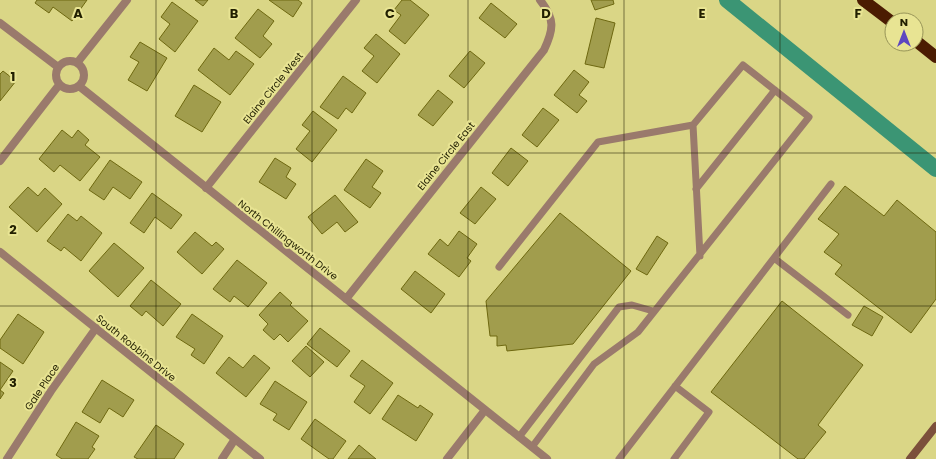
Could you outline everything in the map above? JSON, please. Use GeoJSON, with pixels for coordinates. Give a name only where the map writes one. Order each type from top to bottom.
{"type":"FeatureCollection","features":[{"type":"Feature","properties":{"kind":"highway"},"geometry":{"type":"LineString","coordinates":[[863,0],[884,16]]}},
{"type":"Feature","properties":{"kind":"highway"},"geometry":{"type":"LineString","coordinates":[[924,47],[936,57]]}},
{"type":"Feature","properties":{"kind":"street"},"geometry":{"type":"LineString","coordinates":[[77,63],[127,0]]}},
{"type":"Feature","properties":{"kind":"street","name":"Elaine Circle West"},"geometry":{"type":"LineString","coordinates":[[206,188],[356,0]]}},
{"type":"Feature","properties":{"kind":"street","name":"Elaine Circle East"},"geometry":{"type":"LineString","coordinates":[[346,299],[544,50],[552,33],[552,22],[549,11],[540,0]]}},
{"type":"Feature","properties":{"kind":"street"},"geometry":{"type":"LineString","coordinates":[[0,23],[58,67]]}},
{"type":"Feature","properties":{"kind":"street"},"geometry":{"type":"LineString","coordinates":[[67,61],[77,63],[83,70],[84,74],[79,86],[69,90],[59,84],[55,78],[58,67],[67,61]]}},
{"type":"Feature","properties":{"kind":"street"},"geometry":{"type":"LineString","coordinates":[[0,161],[59,84]]}},
{"type":"Feature","properties":{"kind":"street","name":"North Chillingworth Drive"},"geometry":{"type":"LineString","coordinates":[[79,86],[547,459]]}},
{"type":"Feature","properties":{"kind":"street","name":"South Robbins Drive"},"geometry":{"type":"LineString","coordinates":[[0,252],[260,459]]}},
{"type":"Feature","properties":{"kind":"street","name":"Gale Place"},"geometry":{"type":"LineString","coordinates":[[7,459],[51,391],[96,328]]}},
{"type":"Feature","properties":{"kind":"street"},"geometry":{"type":"LineString","coordinates":[[447,459],[485,410]]}},
{"type":"Feature","properties":{"kind":"street"},"geometry":{"type":"LineString","coordinates":[[910,459],[936,426]]}},
{"type":"Feature","properties":{"kind":"street"},"geometry":{"type":"LineString","coordinates":[[222,459],[235,439]]}},
{"type":"Feature","properties":{"kind":"lane"},"geometry":{"type":"LineString","coordinates":[[499,266],[598,142],[693,125],[743,65],[809,118],[638,332],[594,364],[532,447]]}},
{"type":"Feature","properties":{"kind":"lane"},"geometry":{"type":"LineString","coordinates":[[696,189],[775,90]]}},
{"type":"Feature","properties":{"kind":"lane"},"geometry":{"type":"LineString","coordinates":[[693,125],[700,256]]}},
{"type":"Feature","properties":{"kind":"lane"},"geometry":{"type":"LineString","coordinates":[[618,459],[831,184]]}},
{"type":"Feature","properties":{"kind":"lane"},"geometry":{"type":"LineString","coordinates":[[774,258],[848,315]]}},
{"type":"Feature","properties":{"kind":"lane"},"geometry":{"type":"LineString","coordinates":[[519,437],[619,308],[632,305],[654,312]]}},
{"type":"Feature","properties":{"kind":"lane"},"geometry":{"type":"LineString","coordinates":[[674,459],[709,412],[675,386]]}},
{"type":"Feature","properties":{"kind":"building"},"geometry":{"type":"Polygon","coordinates":[[[37,0],[87,0],[72,21],[53,7],[49,13],[35,3],[37,0]]]}},
{"type":"Feature","properties":{"kind":"building"},"geometry":{"type":"Polygon","coordinates":[[[195,0],[208,0],[203,6],[195,0]]]}},
{"type":"Feature","properties":{"kind":"building"},"geometry":{"type":"Polygon","coordinates":[[[269,0],[298,0],[302,3],[293,17],[269,0]]]}},
{"type":"Feature","properties":{"kind":"building"},"geometry":{"type":"Polygon","coordinates":[[[402,0],[410,0],[429,15],[405,44],[389,31],[401,15],[394,10],[402,0]]]}},
{"type":"Feature","properties":{"kind":"building"},"geometry":{"type":"Polygon","coordinates":[[[591,0],[613,0],[614,4],[595,10],[591,0]]]}},
{"type":"Feature","properties":{"kind":"building"},"geometry":{"type":"Polygon","coordinates":[[[172,2],[198,21],[175,52],[159,39],[170,24],[161,17],[172,2]]]}},
{"type":"Feature","properties":{"kind":"building"},"geometry":{"type":"Polygon","coordinates":[[[491,3],[517,24],[505,38],[479,18],[491,3]]]}},
{"type":"Feature","properties":{"kind":"building"},"geometry":{"type":"Polygon","coordinates":[[[258,9],[274,21],[263,36],[272,44],[260,58],[235,38],[258,9]]]}},
{"type":"Feature","properties":{"kind":"building"},"geometry":{"type":"Polygon","coordinates":[[[596,18],[615,23],[604,68],[585,64],[596,18]]]}},
{"type":"Feature","properties":{"kind":"building"},"geometry":{"type":"Polygon","coordinates":[[[376,34],[400,54],[377,83],[362,71],[374,56],[364,48],[376,34]]]}},
{"type":"Feature","properties":{"kind":"building"},"geometry":{"type":"Polygon","coordinates":[[[140,42],[167,58],[147,91],[128,80],[139,62],[130,57],[140,42]]]}},
{"type":"Feature","properties":{"kind":"building"},"geometry":{"type":"Polygon","coordinates":[[[214,48],[229,60],[236,51],[254,64],[230,95],[198,70],[214,48]]]}},
{"type":"Feature","properties":{"kind":"building"},"geometry":{"type":"Polygon","coordinates":[[[470,51],[485,63],[464,88],[449,76],[470,51]]]}},
{"type":"Feature","properties":{"kind":"building"},"geometry":{"type":"Polygon","coordinates":[[[574,70],[589,82],[579,95],[587,101],[577,113],[554,95],[574,70]]]}},
{"type":"Feature","properties":{"kind":"building"},"geometry":{"type":"Polygon","coordinates":[[[3,71],[16,81],[0,101],[0,74],[3,71]]]}},
{"type":"Feature","properties":{"kind":"building"},"geometry":{"type":"Polygon","coordinates":[[[343,76],[366,93],[352,113],[346,108],[338,119],[320,107],[343,76]]]}},
{"type":"Feature","properties":{"kind":"building"},"geometry":{"type":"Polygon","coordinates":[[[194,85],[221,102],[202,132],[175,116],[194,85]]]}},
{"type":"Feature","properties":{"kind":"building"},"geometry":{"type":"Polygon","coordinates":[[[438,90],[453,102],[433,126],[418,115],[438,90]]]}},
{"type":"Feature","properties":{"kind":"building"},"geometry":{"type":"Polygon","coordinates":[[[543,108],[559,120],[537,147],[522,135],[543,108]]]}},
{"type":"Feature","properties":{"kind":"building"},"geometry":{"type":"Polygon","coordinates":[[[313,111],[337,130],[312,162],[296,149],[310,131],[302,125],[313,111]]]}},
{"type":"Feature","properties":{"kind":"building"},"geometry":{"type":"Polygon","coordinates":[[[62,130],[72,138],[78,130],[89,140],[85,145],[100,157],[80,181],[60,165],[54,172],[39,159],[62,130]]]}},
{"type":"Feature","properties":{"kind":"building"},"geometry":{"type":"Polygon","coordinates":[[[511,148],[528,161],[508,186],[492,173],[511,148]]]}},
{"type":"Feature","properties":{"kind":"building"},"geometry":{"type":"Polygon","coordinates":[[[275,158],[291,168],[286,177],[296,184],[286,199],[259,182],[275,158]]]}},
{"type":"Feature","properties":{"kind":"building"},"geometry":{"type":"Polygon","coordinates":[[[366,159],[383,171],[372,187],[381,193],[370,208],[344,190],[366,159]]]}},
{"type":"Feature","properties":{"kind":"building"},"geometry":{"type":"Polygon","coordinates":[[[110,160],[142,182],[130,199],[113,187],[104,200],[89,190],[110,160]]]}},
{"type":"Feature","properties":{"kind":"building"},"geometry":{"type":"Polygon","coordinates":[[[845,186],[884,216],[897,200],[936,232],[936,299],[911,333],[835,274],[842,265],[824,252],[839,234],[818,219],[845,186]]]}},
{"type":"Feature","properties":{"kind":"building"},"geometry":{"type":"Polygon","coordinates":[[[28,187],[38,196],[45,188],[62,204],[37,232],[9,207],[28,187]]]}},
{"type":"Feature","properties":{"kind":"building"},"geometry":{"type":"Polygon","coordinates":[[[481,187],[496,199],[475,224],[460,213],[481,187]]]}},
{"type":"Feature","properties":{"kind":"building"},"geometry":{"type":"Polygon","coordinates":[[[152,193],[182,215],[171,229],[155,217],[144,233],[130,223],[152,193]]]}},
{"type":"Feature","properties":{"kind":"building"},"geometry":{"type":"Polygon","coordinates":[[[335,195],[358,222],[345,232],[337,222],[322,234],[308,217],[335,195]]]}},
{"type":"Feature","properties":{"kind":"building"},"geometry":{"type":"Polygon","coordinates":[[[560,213],[631,271],[573,344],[507,351],[506,345],[497,346],[497,336],[490,336],[486,301],[560,213]]]}},
{"type":"Feature","properties":{"kind":"building"},"geometry":{"type":"Polygon","coordinates":[[[68,214],[77,221],[81,216],[102,233],[81,261],[64,247],[61,251],[47,241],[68,214]]]}},
{"type":"Feature","properties":{"kind":"building"},"geometry":{"type":"Polygon","coordinates":[[[459,231],[477,244],[467,258],[471,261],[459,277],[428,254],[440,239],[448,246],[459,231]]]}},
{"type":"Feature","properties":{"kind":"building"},"geometry":{"type":"Polygon","coordinates":[[[195,232],[212,246],[216,242],[224,249],[202,274],[177,252],[195,232]]]}},
{"type":"Feature","properties":{"kind":"building"},"geometry":{"type":"Polygon","coordinates":[[[657,236],[668,243],[647,275],[636,269],[657,236]]]}},
{"type":"Feature","properties":{"kind":"building"},"geometry":{"type":"Polygon","coordinates":[[[114,243],[144,268],[118,297],[89,271],[114,243]]]}},
{"type":"Feature","properties":{"kind":"building"},"geometry":{"type":"Polygon","coordinates":[[[237,260],[267,283],[248,307],[234,296],[230,302],[213,289],[237,260]]]}},
{"type":"Feature","properties":{"kind":"building"},"geometry":{"type":"Polygon","coordinates":[[[415,271],[445,294],[431,313],[401,289],[415,271]]]}},
{"type":"Feature","properties":{"kind":"building"},"geometry":{"type":"Polygon","coordinates":[[[151,280],[181,304],[163,326],[146,311],[142,316],[130,306],[151,280]]]}},
{"type":"Feature","properties":{"kind":"building"},"geometry":{"type":"Polygon","coordinates":[[[280,292],[292,303],[290,305],[308,321],[288,342],[280,334],[274,340],[263,330],[268,324],[259,315],[280,292]]]}},
{"type":"Feature","properties":{"kind":"building"},"geometry":{"type":"Polygon","coordinates":[[[782,301],[863,365],[818,425],[826,432],[804,459],[798,459],[711,392],[782,301]]]}},
{"type":"Feature","properties":{"kind":"building"},"geometry":{"type":"Polygon","coordinates":[[[864,306],[883,317],[872,336],[852,325],[864,306]]]}},
{"type":"Feature","properties":{"kind":"building"},"geometry":{"type":"Polygon","coordinates":[[[18,314],[44,332],[23,364],[0,348],[0,340],[18,314]]]}},
{"type":"Feature","properties":{"kind":"building"},"geometry":{"type":"Polygon","coordinates":[[[192,314],[223,336],[204,364],[191,355],[195,349],[176,337],[192,314]]]}},
{"type":"Feature","properties":{"kind":"building"},"geometry":{"type":"Polygon","coordinates":[[[320,328],[350,351],[337,367],[307,344],[320,328]]]}},
{"type":"Feature","properties":{"kind":"building"},"geometry":{"type":"Polygon","coordinates":[[[306,346],[324,362],[310,377],[292,361],[306,346]]]}},
{"type":"Feature","properties":{"kind":"building"},"geometry":{"type":"Polygon","coordinates":[[[254,355],[270,368],[246,397],[216,373],[229,357],[243,368],[254,355]]]}},
{"type":"Feature","properties":{"kind":"building"},"geometry":{"type":"Polygon","coordinates":[[[362,360],[393,383],[370,414],[354,402],[365,386],[350,376],[362,360]]]}},
{"type":"Feature","properties":{"kind":"building"},"geometry":{"type":"Polygon","coordinates":[[[0,362],[13,371],[0,390],[0,362]]]}},
{"type":"Feature","properties":{"kind":"building"},"geometry":{"type":"Polygon","coordinates":[[[102,380],[134,400],[123,417],[109,408],[100,423],[82,412],[102,380]]]}},
{"type":"Feature","properties":{"kind":"building"},"geometry":{"type":"Polygon","coordinates":[[[275,381],[307,402],[289,430],[273,420],[277,414],[260,404],[275,381]]]}},
{"type":"Feature","properties":{"kind":"building"},"geometry":{"type":"Polygon","coordinates":[[[0,390],[4,393],[0,399],[0,390]]]}},
{"type":"Feature","properties":{"kind":"building"},"geometry":{"type":"Polygon","coordinates":[[[398,395],[418,408],[420,405],[433,414],[416,441],[382,419],[398,395]]]}},
{"type":"Feature","properties":{"kind":"building"},"geometry":{"type":"Polygon","coordinates":[[[315,419],[346,441],[333,459],[329,459],[301,439],[315,419]]]}},
{"type":"Feature","properties":{"kind":"building"},"geometry":{"type":"Polygon","coordinates":[[[76,422],[99,436],[92,447],[95,449],[88,459],[62,459],[56,455],[76,422]]]}},
{"type":"Feature","properties":{"kind":"building"},"geometry":{"type":"Polygon","coordinates":[[[156,425],[184,444],[174,459],[138,459],[134,457],[156,425]]]}},
{"type":"Feature","properties":{"kind":"building"},"geometry":{"type":"Polygon","coordinates":[[[359,445],[376,459],[348,459],[359,445]]]}},
{"type":"Feature","properties":{"kind":"waterway"},"geometry":{"type":"LineString","coordinates":[[727,0],[936,169]]}}]}
